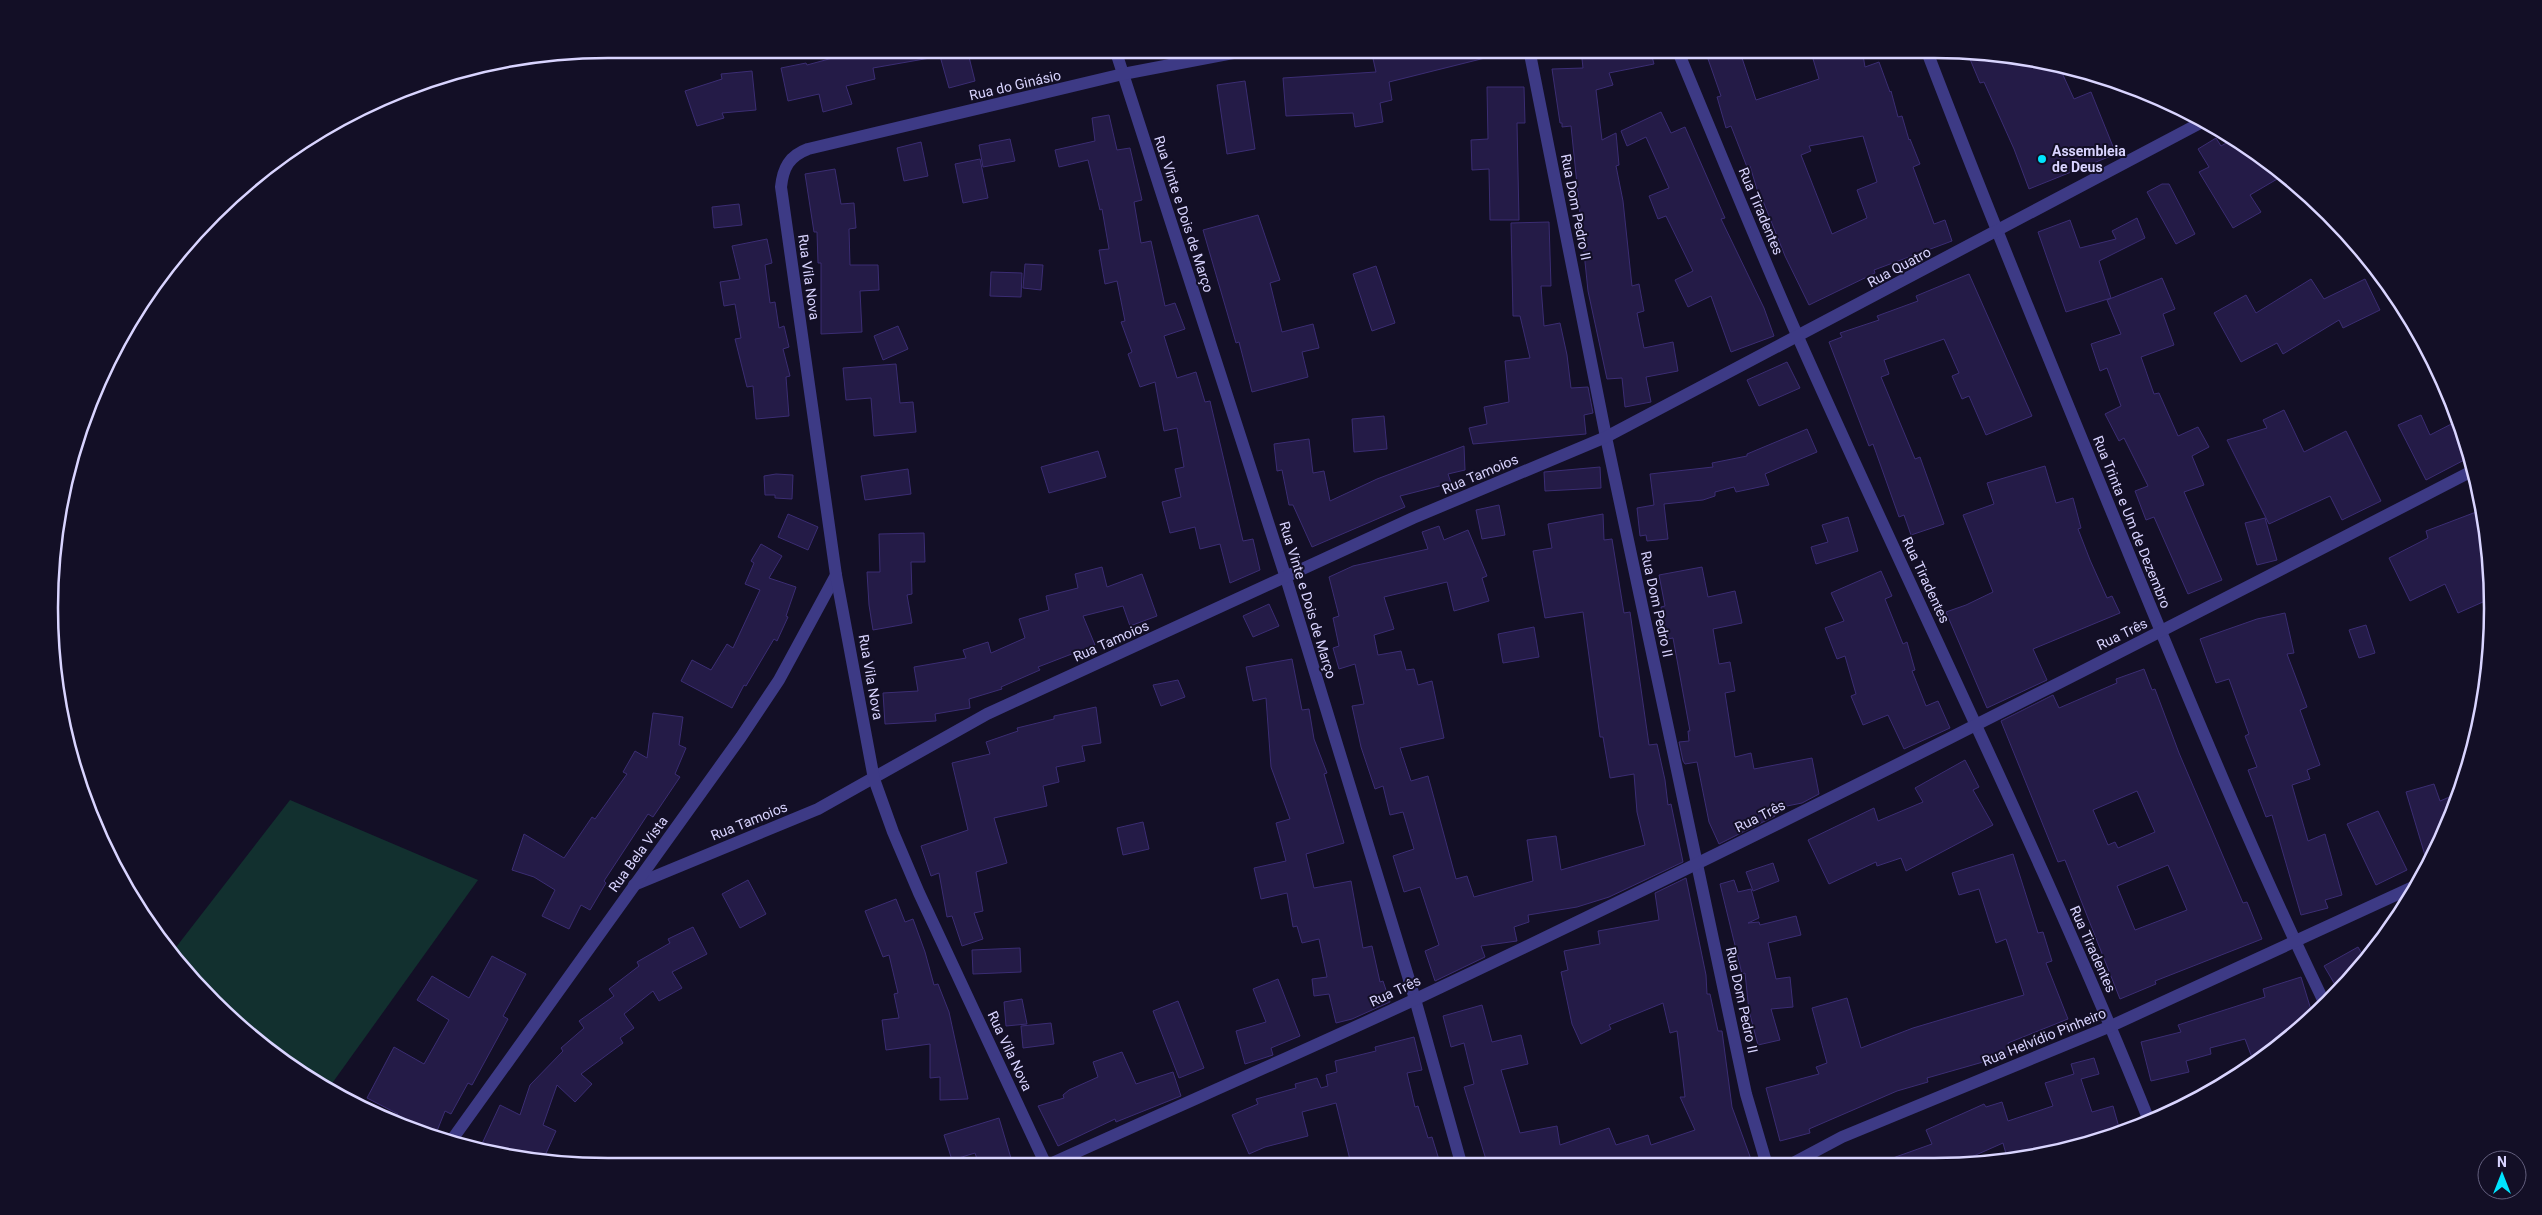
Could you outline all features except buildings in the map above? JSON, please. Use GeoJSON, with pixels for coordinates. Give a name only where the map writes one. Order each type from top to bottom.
{"type":"FeatureCollection","features":[{"type":"Feature","properties":{"kind":"street","name":"Rua Vinte e Dois de Março"},"geometry":{"type":"LineString","coordinates":[[1118,58],[1286,578],[1415,999],[1460,1158]]}},
{"type":"Feature","properties":{"kind":"street","name":"Rua do Ginásio"},"geometry":{"type":"LineString","coordinates":[[788,163],[799,152],[808,149],[1123,74],[1207,58]]}},
{"type":"Feature","properties":{"kind":"street","name":"Rua Dom Pedro II"},"geometry":{"type":"LineString","coordinates":[[1531,58],[1606,437],[1746,1094],[1765,1158]]}},
{"type":"Feature","properties":{"kind":"street","name":"Rua Tiradentes"},"geometry":{"type":"LineString","coordinates":[[1681,58],[1798,336],[1976,724],[2111,1026],[2147,1115]]}},
{"type":"Feature","properties":{"kind":"street","name":"Rua Trinta e Um de Dezembro"},"geometry":{"type":"LineString","coordinates":[[1929,58],[1996,232],[2161,632],[2262,869],[2322,997]]}},
{"type":"Feature","properties":{"kind":"street","name":"Rua Quatro"},"geometry":{"type":"LineString","coordinates":[[1606,437],[2198,124]]}},
{"type":"Feature","properties":{"kind":"street","name":"Rua Vila Nova"},"geometry":{"type":"LineString","coordinates":[[788,163],[781,187],[836,575],[874,780],[893,832],[919,893],[1044,1158]]}},
{"type":"Feature","properties":{"kind":"street","name":"Rua Tamoios"},"geometry":{"type":"LineString","coordinates":[[634,885],[818,809],[874,780],[987,714],[1413,518],[1606,437]]}},
{"type":"Feature","properties":{"kind":"street","name":"Rua Três"},"geometry":{"type":"LineString","coordinates":[[1063,1158],[1415,999],[1698,864],[2161,632],[2468,473]]}},
{"type":"Feature","properties":{"kind":"street","name":"Rua Bela Vista"},"geometry":{"type":"LineString","coordinates":[[455,1136],[741,737],[779,680],[836,575]]}},
{"type":"Feature","properties":{"kind":"street"},"geometry":{"type":"LineString","coordinates":[[809,627],[840,596]]}},
{"type":"Feature","properties":{"kind":"street","name":"Rua Helvídio Pinheiro"},"geometry":{"type":"LineString","coordinates":[[1803,1158],[1842,1137],[2111,1026],[2406,890]]}},
{"type":"Feature","properties":{"kind":"green space"},"geometry":{"type":"Polygon","coordinates":[[[290,800],[478,880],[332,1084],[273,1044],[245,1021],[194,970],[176,948],[290,800]]]}},
{"type":"Feature","properties":{"kind":"place","name":"Assembleia de Deus"},"geometry":{"type":"Point","coordinates":[2042,159]}}]}
